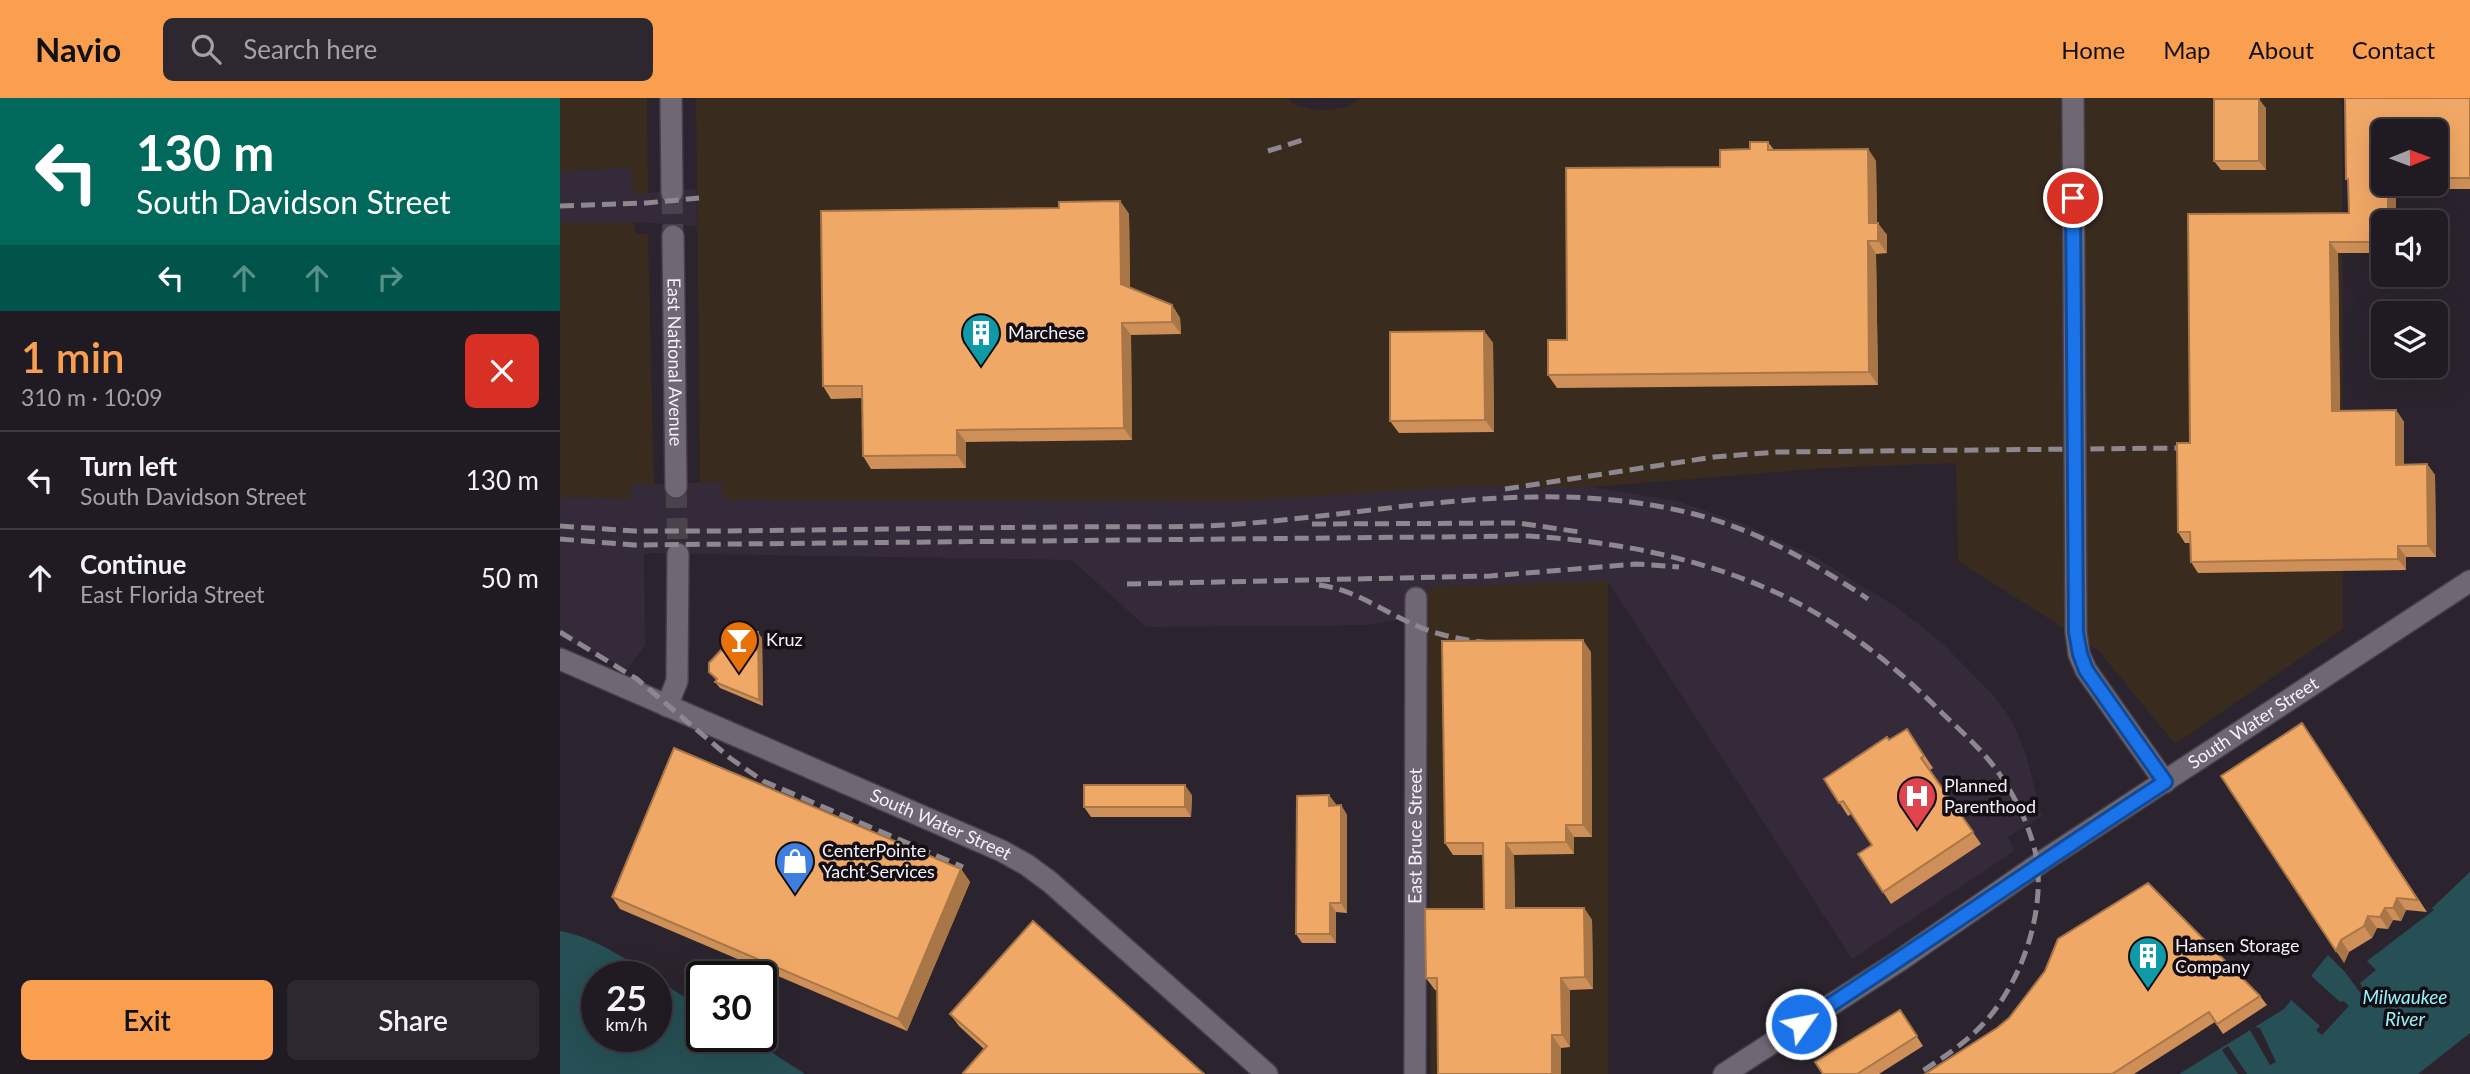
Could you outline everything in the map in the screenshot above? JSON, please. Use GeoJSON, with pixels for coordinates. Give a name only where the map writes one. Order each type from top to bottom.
{"type":"FeatureCollection","features":[{"type":"Feature","properties":{"kind":"street"},"geometry":{"type":"LineString","coordinates":[[671,98],[672,193]]}},
{"type":"Feature","properties":{"kind":"street"},"geometry":{"type":"LineString","coordinates":[[2073,98],[2076,632],[2086,670],[2165,782]]}},
{"type":"Feature","properties":{"kind":"street","name":"East National Avenue"},"geometry":{"type":"LineString","coordinates":[[673,236],[676,487]]}},
{"type":"Feature","properties":{"kind":"street"},"geometry":{"type":"LineString","coordinates":[[667,706],[677,681],[678,554]]}},
{"type":"Feature","properties":{"kind":"street","name":"South Water Street"},"geometry":{"type":"LineString","coordinates":[[1724,1074],[1899,961],[2046,859],[2470,581]]}},
{"type":"Feature","properties":{"kind":"street","name":"East Bruce Street"},"geometry":{"type":"LineString","coordinates":[[1415,1074],[1416,598]]}},
{"type":"Feature","properties":{"kind":"street","name":"South Water Street"},"geometry":{"type":"LineString","coordinates":[[560,659],[989,845],[1027,865],[1058,889],[1267,1074]]}},
{"type":"Feature","properties":{"kind":"shaded area"},"geometry":{"type":"Polygon","coordinates":[[[560,98],[647,98],[648,194],[632,194],[631,167],[560,172],[560,98]]]}},
{"type":"Feature","properties":{"kind":"shaded area"},"geometry":{"type":"Polygon","coordinates":[[[696,98],[1288,98],[1293,104],[1327,110],[1349,106],[1360,98],[2342,98],[2343,629],[2175,744],[2098,650],[1958,561],[1956,463],[1827,468],[1592,487],[1457,487],[1243,501],[723,500],[722,482],[700,483],[696,98]]]}},
{"type":"Feature","properties":{"kind":"shaded area"},"geometry":{"type":"Polygon","coordinates":[[[631,167],[633,194],[696,189],[697,226],[634,222],[560,225],[560,172],[631,167]]]}},
{"type":"Feature","properties":{"kind":"shaded area"},"geometry":{"type":"Polygon","coordinates":[[[634,222],[635,234],[648,234],[654,485],[631,485],[631,499],[560,497],[560,223],[634,222]]]}},
{"type":"Feature","properties":{"kind":"shaded area"},"geometry":{"type":"Polygon","coordinates":[[[722,482],[724,500],[1592,487],[1677,501],[1741,523],[1813,556],[1895,606],[1942,643],[1994,696],[2011,719],[2026,755],[2042,816],[2008,837],[2014,851],[1852,959],[1609,583],[1368,625],[1146,627],[1072,560],[644,553],[645,645],[628,669],[560,637],[560,497],[630,499],[630,485],[722,482]]]}},
{"type":"Feature","properties":{"kind":"shaded area"},"geometry":{"type":"Polygon","coordinates":[[[1608,581],[1608,1074],[1431,1074],[1427,587],[1608,581]]]}},
{"type":"Feature","properties":{"kind":"water","name":"Milwaukee River"},"geometry":{"type":"Polygon","coordinates":[[[2470,872],[2470,1074],[2179,1074],[2284,1009],[2328,955],[2345,972],[2427,909],[2432,908],[2470,872]]]}},
{"type":"Feature","properties":{"kind":"water"},"geometry":{"type":"Polygon","coordinates":[[[560,931],[597,943],[629,961],[581,961],[581,1052],[672,1052],[672,989],[686,998],[686,1052],[771,1052],[805,1074],[560,1074],[560,931]]]}},
{"type":"Feature","properties":{"kind":"pier"},"geometry":{"type":"Polygon","coordinates":[[[2427,909],[2434,910],[2367,961],[2376,970],[2360,983],[2367,995],[2364,998],[2345,972],[2427,909]]]}},
{"type":"Feature","properties":{"kind":"pier"},"geometry":{"type":"Polygon","coordinates":[[[2309,974],[2340,1002],[2343,1001],[2349,1006],[2322,1035],[2316,1030],[2320,1026],[2289,998],[2309,974]]]}},
{"type":"Feature","properties":{"kind":"pier"},"geometry":{"type":"Polygon","coordinates":[[[2260,1028],[2276,1062],[2270,1065],[2250,1030],[2260,1028]]]}},
{"type":"Feature","properties":{"kind":"pier"},"geometry":{"type":"Polygon","coordinates":[[[2470,1033],[2470,1074],[2418,1074],[2470,1033]]]}},
{"type":"Feature","properties":{"kind":"pier"},"geometry":{"type":"Polygon","coordinates":[[[2228,1046],[2247,1074],[2238,1074],[2222,1050],[2228,1046]]]}},
{"type":"Feature","properties":{"kind":"building"},"geometry":{"type":"Polygon","coordinates":[[[2345,98],[2470,98],[2470,178],[2448,178],[2448,119],[2371,119],[2371,196],[2388,196],[2388,210],[2371,210],[2371,242],[2330,242],[2332,411],[2396,410],[2396,465],[2427,464],[2428,546],[2398,546],[2398,559],[2191,562],[2190,532],[2178,532],[2177,443],[2190,443],[2188,214],[2349,213],[2345,98]]]}},
{"type":"Feature","properties":{"kind":"building"},"geometry":{"type":"Polygon","coordinates":[[[2214,99],[2259,99],[2259,161],[2214,161],[2214,99]]]}},
{"type":"Feature","properties":{"kind":"building"},"geometry":{"type":"Polygon","coordinates":[[[1750,142],[1768,142],[1768,150],[1868,149],[1869,223],[1878,223],[1878,241],[1868,241],[1869,372],[1548,375],[1548,340],[1567,340],[1566,168],[1720,167],[1720,150],[1750,149],[1750,142]]]}},
{"type":"Feature","properties":{"kind":"building","name":"Marchese"},"geometry":{"type":"Polygon","coordinates":[[[1120,201],[1121,284],[1172,305],[1172,322],[1122,323],[1124,428],[957,430],[957,455],[863,456],[862,386],[823,386],[821,211],[1059,208],[1059,202],[1120,201]]]}},
{"type":"Feature","properties":{"kind":"building"},"geometry":{"type":"Polygon","coordinates":[[[1484,331],[1485,420],[1390,421],[1390,332],[1484,331]]]}},
{"type":"Feature","properties":{"kind":"building","name":"Kruz"},"geometry":{"type":"Polygon","coordinates":[[[758,632],[759,700],[715,682],[717,679],[709,672],[709,663],[723,648],[723,633],[758,632]]]}},
{"type":"Feature","properties":{"kind":"building"},"geometry":{"type":"Polygon","coordinates":[[[1583,640],[1583,825],[1566,825],[1566,842],[1506,843],[1506,908],[1584,908],[1585,977],[1561,978],[1562,1035],[1552,1035],[1552,1074],[1438,1074],[1437,978],[1426,978],[1425,909],[1484,909],[1483,843],[1445,843],[1442,641],[1583,640]]]}},
{"type":"Feature","properties":{"kind":"building"},"geometry":{"type":"Polygon","coordinates":[[[2302,723],[2418,900],[2397,898],[2393,908],[2385,908],[2380,917],[2368,916],[2364,926],[2341,940],[2336,951],[2221,776],[2302,723]]]}},
{"type":"Feature","properties":{"kind":"building","name":"Planned Parenthood"},"geometry":{"type":"Polygon","coordinates":[[[1907,729],[1924,756],[1921,758],[1973,832],[1883,892],[1858,854],[1872,845],[1843,801],[1839,803],[1824,779],[1887,737],[1889,740],[1907,729]]]}},
{"type":"Feature","properties":{"kind":"building","name":"CenterPointe Yacht Services"},"geometry":{"type":"Polygon","coordinates":[[[674,748],[961,869],[898,1019],[777,967],[777,961],[762,961],[612,897],[674,748]]]}},
{"type":"Feature","properties":{"kind":"building"},"geometry":{"type":"Polygon","coordinates":[[[1084,785],[1185,785],[1185,807],[1084,807],[1084,785]]]}},
{"type":"Feature","properties":{"kind":"building"},"geometry":{"type":"Polygon","coordinates":[[[1329,795],[1329,806],[1341,805],[1341,903],[1330,903],[1330,934],[1296,934],[1297,796],[1329,795]]]}},
{"type":"Feature","properties":{"kind":"building","name":"Hansen Storage Company"},"geometry":{"type":"Polygon","coordinates":[[[2148,883],[2260,996],[2217,1024],[2209,1012],[2112,1074],[1925,1074],[2009,1018],[2045,971],[2058,939],[2148,883]]]}},
{"type":"Feature","properties":{"kind":"building"},"geometry":{"type":"Polygon","coordinates":[[[1033,921],[1204,1074],[964,1074],[987,1046],[950,1014],[1033,921]]]}},
{"type":"Feature","properties":{"kind":"building"},"geometry":{"type":"Polygon","coordinates":[[[1900,1010],[1917,1036],[1857,1074],[1823,1074],[1815,1062],[1900,1010]]]}},
{"type":"Feature","properties":{"kind":"tunnel"},"geometry":{"type":"LineString","coordinates":[[672,193],[673,236]]}},
{"type":"Feature","properties":{"kind":"tunnel"},"geometry":{"type":"LineString","coordinates":[[676,487],[678,554]]}},
{"type":"Feature","properties":{"kind":"railway"},"geometry":{"type":"LineString","coordinates":[[1268,151],[1306,139]]}},
{"type":"Feature","properties":{"kind":"railway"},"geometry":{"type":"LineString","coordinates":[[560,206],[699,198]]}},
{"type":"Feature","properties":{"kind":"railway"},"geometry":{"type":"LineString","coordinates":[[1505,489],[1714,457],[1777,452],[2184,448]]}},
{"type":"Feature","properties":{"kind":"railway"},"geometry":{"type":"LineString","coordinates":[[560,526],[635,531],[1203,526],[1465,500],[1585,498],[1645,504],[1727,524],[1790,552],[1868,599]]}},
{"type":"Feature","properties":{"kind":"railway"},"geometry":{"type":"LineString","coordinates":[[1312,524],[1518,523],[1580,532]]}},
{"type":"Feature","properties":{"kind":"railway"},"geometry":{"type":"LineString","coordinates":[[560,539],[634,545],[1529,536],[1592,542],[1654,553],[1716,569],[1746,580],[1797,603],[1839,627],[1879,656],[1916,688],[1995,768],[2018,806],[2030,835],[2036,855],[2037,899],[2034,922],[2020,966],[1998,1005],[1978,1030],[1918,1074]]}},
{"type":"Feature","properties":{"kind":"railway"},"geometry":{"type":"LineString","coordinates":[[1127,584],[1490,576],[1636,564],[1679,567]]}},
{"type":"Feature","properties":{"kind":"railway"},"geometry":{"type":"LineString","coordinates":[[1319,585],[1357,596],[1424,629],[1490,643]]}},
{"type":"Feature","properties":{"kind":"railway"},"geometry":{"type":"LineString","coordinates":[[560,632],[637,679],[730,758],[763,781],[963,867]]}},
{"type":"Feature","properties":{"kind":"place","name":"Marchese"},"geometry":{"type":"Point","coordinates":[981,367]}},
{"type":"Feature","properties":{"kind":"place","name":"Kruz"},"geometry":{"type":"Point","coordinates":[739,674]}},
{"type":"Feature","properties":{"kind":"place","name":"Planned Parenthood"},"geometry":{"type":"Point","coordinates":[1917,830]}},
{"type":"Feature","properties":{"kind":"place","name":"CenterPointe Yacht Services"},"geometry":{"type":"Point","coordinates":[795,895]}},
{"type":"Feature","properties":{"kind":"place","name":"Hansen Storage Company"},"geometry":{"type":"Point","coordinates":[2148,990]}},
{"type":"Feature","properties":{"kind":"route"},"geometry":{"type":"LineString","coordinates":[[1801,1024],[2165,782],[2086,670],[2076,632],[2073,198]]}}]}
